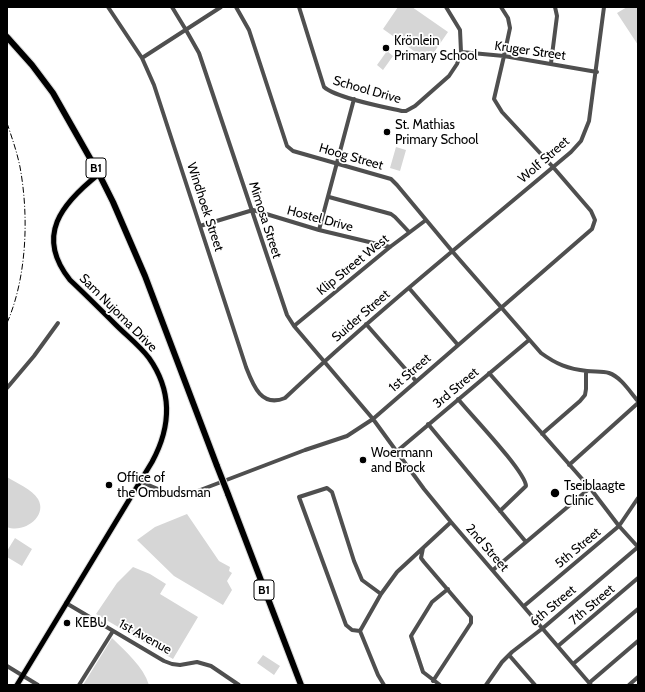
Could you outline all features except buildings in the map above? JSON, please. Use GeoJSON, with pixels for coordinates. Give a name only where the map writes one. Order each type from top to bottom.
{"type":"FeatureCollection","features":[{"type":"Feature","properties":{"kind":"highway","name":"B1"},"geometry":{"type":"LineString","coordinates":[[7,37],[53,93],[119,216],[145,276],[301,685]]}},
{"type":"Feature","properties":{"kind":"main road","name":"Sam Nujoma Drive"},"geometry":{"type":"LineString","coordinates":[[17,685],[140,481],[156,453],[164,432],[166,407],[161,380],[155,367],[139,347],[68,277],[58,263],[54,244],[55,229],[60,214],[66,205],[76,195],[98,176]]}},
{"type":"Feature","properties":{"kind":"street","name":"Windhoek Street"},"geometry":{"type":"LineString","coordinates":[[108,7],[142,58],[161,104],[251,380],[260,393],[272,402],[285,398]]}},
{"type":"Feature","properties":{"kind":"street","name":"Mimosa Street"},"geometry":{"type":"LineString","coordinates":[[172,7],[198,53],[253,210],[287,315],[294,326],[373,419]]}},
{"type":"Feature","properties":{"kind":"street"},"geometry":{"type":"LineString","coordinates":[[142,58],[221,7]]}},
{"type":"Feature","properties":{"kind":"street","name":"Hoog Street"},"geometry":{"type":"LineString","coordinates":[[236,7],[249,30],[287,146],[293,151],[391,179],[541,353],[553,362],[570,368],[586,371],[608,372],[620,380],[638,402]]}},
{"type":"Feature","properties":{"kind":"street","name":"School Drive"},"geometry":{"type":"LineString","coordinates":[[299,7],[324,87],[331,92],[402,111],[411,109],[452,72],[457,64],[461,52],[460,30],[446,7]]}},
{"type":"Feature","properties":{"kind":"street"},"geometry":{"type":"LineString","coordinates":[[502,7],[508,18],[510,28],[504,56]]}},
{"type":"Feature","properties":{"kind":"street"},"geometry":{"type":"LineString","coordinates":[[551,64],[557,16],[555,7]]}},
{"type":"Feature","properties":{"kind":"street","name":"Wolf Street"},"geometry":{"type":"LineString","coordinates":[[452,251],[582,141],[590,121],[604,7]]}},
{"type":"Feature","properties":{"kind":"street","name":"Kruger Street"},"geometry":{"type":"LineString","coordinates":[[461,52],[504,56],[597,72]]}},
{"type":"Feature","properties":{"kind":"street","name":"1st Street"},"geometry":{"type":"LineString","coordinates":[[140,481],[170,493],[182,494],[195,492],[307,449],[347,436],[373,419],[592,229],[595,220],[591,211],[502,112],[494,99],[504,56]]}},
{"type":"Feature","properties":{"kind":"street"},"geometry":{"type":"LineString","coordinates":[[319,230],[354,99]]}},
{"type":"Feature","properties":{"kind":"street"},"geometry":{"type":"LineString","coordinates":[[329,197],[391,214],[409,232]]}},
{"type":"Feature","properties":{"kind":"street"},"geometry":{"type":"LineString","coordinates":[[200,226],[253,210]]}},
{"type":"Feature","properties":{"kind":"street","name":"Hostel Drive"},"geometry":{"type":"LineString","coordinates":[[253,210],[319,230],[390,247]]}},
{"type":"Feature","properties":{"kind":"street","name":"Klip Street West"},"geometry":{"type":"LineString","coordinates":[[294,326],[390,247],[426,220]]}},
{"type":"Feature","properties":{"kind":"street","name":"Suider Street"},"geometry":{"type":"LineString","coordinates":[[285,398],[366,324],[452,251]]}},
{"type":"Feature","properties":{"kind":"street"},"geometry":{"type":"LineString","coordinates":[[409,288],[458,345]]}},
{"type":"Feature","properties":{"kind":"street"},"geometry":{"type":"LineString","coordinates":[[7,388],[34,356],[58,323]]}},
{"type":"Feature","properties":{"kind":"street"},"geometry":{"type":"LineString","coordinates":[[366,324],[416,381]]}},
{"type":"Feature","properties":{"kind":"street","name":"3rd Street"},"geometry":{"type":"LineString","coordinates":[[396,452],[529,340]]}},
{"type":"Feature","properties":{"kind":"street"},"geometry":{"type":"LineString","coordinates":[[542,434],[585,395],[586,371]]}},
{"type":"Feature","properties":{"kind":"street"},"geometry":{"type":"LineString","coordinates":[[489,373],[590,488],[619,526],[638,547]]}},
{"type":"Feature","properties":{"kind":"street"},"geometry":{"type":"LineString","coordinates":[[458,399],[524,479],[526,486],[500,510]]}},
{"type":"Feature","properties":{"kind":"street"},"geometry":{"type":"LineString","coordinates":[[569,465],[638,402]]}},
{"type":"Feature","properties":{"kind":"street","name":"2nd Street"},"geometry":{"type":"LineString","coordinates":[[373,419],[424,489],[451,522],[590,684]]}},
{"type":"Feature","properties":{"kind":"street"},"geometry":{"type":"LineString","coordinates":[[428,424],[526,542]]}},
{"type":"Feature","properties":{"kind":"street"},"geometry":{"type":"LineString","coordinates":[[360,631],[352,630],[346,625],[299,497],[327,488],[332,492],[354,561],[362,580],[381,594]]}},
{"type":"Feature","properties":{"kind":"street"},"geometry":{"type":"LineString","coordinates":[[493,570],[590,488]]}},
{"type":"Feature","properties":{"kind":"street","name":"5th Street"},"geometry":{"type":"LineString","coordinates":[[524,606],[619,526],[638,498]]}},
{"type":"Feature","properties":{"kind":"street"},"geometry":{"type":"LineString","coordinates":[[360,631],[381,594],[397,572],[451,522]]}},
{"type":"Feature","properties":{"kind":"street","name":"6th Street"},"geometry":{"type":"LineString","coordinates":[[486,685],[509,655],[638,547]]}},
{"type":"Feature","properties":{"kind":"street"},"geometry":{"type":"LineString","coordinates":[[422,548],[421,558],[472,617],[471,623],[433,681]]}},
{"type":"Feature","properties":{"kind":"street","name":"7th Street"},"geometry":{"type":"LineString","coordinates":[[558,646],[638,578]]}},
{"type":"Feature","properties":{"kind":"street"},"geometry":{"type":"LineString","coordinates":[[440,685],[423,672],[411,636],[432,602],[448,589]]}},
{"type":"Feature","properties":{"kind":"street","name":"1st Avenue"},"geometry":{"type":"LineString","coordinates":[[66,603],[164,661],[180,665],[196,662],[211,666],[239,685]]}},
{"type":"Feature","properties":{"kind":"street"},"geometry":{"type":"LineString","coordinates":[[573,664],[638,609]]}},
{"type":"Feature","properties":{"kind":"street"},"geometry":{"type":"LineString","coordinates":[[79,685],[113,631]]}},
{"type":"Feature","properties":{"kind":"street"},"geometry":{"type":"LineString","coordinates":[[360,631],[378,675],[384,685]]}},
{"type":"Feature","properties":{"kind":"street"},"geometry":{"type":"LineString","coordinates":[[590,684],[638,641]]}},
{"type":"Feature","properties":{"kind":"street"},"geometry":{"type":"LineString","coordinates":[[509,655],[534,684]]}},
{"type":"Feature","properties":{"kind":"street"},"geometry":{"type":"LineString","coordinates":[[7,666],[38,685]]}},
{"type":"Feature","properties":{"kind":"street"},"geometry":{"type":"LineString","coordinates":[[629,685],[638,677]]}},
{"type":"Feature","properties":{"kind":"shaded area"},"geometry":{"type":"Polygon","coordinates":[[[398,7],[412,7],[448,32],[428,61],[383,29],[398,7]]]}},
{"type":"Feature","properties":{"kind":"shaded area"},"geometry":{"type":"Polygon","coordinates":[[[627,7],[638,7],[638,45],[617,13],[627,7]]]}},
{"type":"Feature","properties":{"kind":"shaded area"},"geometry":{"type":"Polygon","coordinates":[[[387,51],[393,56],[383,70],[377,65],[387,51]]]}},
{"type":"Feature","properties":{"kind":"shaded area"},"geometry":{"type":"Polygon","coordinates":[[[396,147],[406,150],[400,171],[390,168],[396,147]]]}},
{"type":"Feature","properties":{"kind":"shaded area"},"geometry":{"type":"Polygon","coordinates":[[[7,477],[24,486],[38,499],[40,512],[33,522],[27,526],[14,529],[7,527],[7,477]]]}},
{"type":"Feature","properties":{"kind":"shaded area"},"geometry":{"type":"Polygon","coordinates":[[[187,514],[219,561],[230,567],[229,571],[232,573],[227,581],[232,590],[223,605],[174,576],[137,540],[155,527],[187,514]]]}},
{"type":"Feature","properties":{"kind":"shaded area"},"geometry":{"type":"Polygon","coordinates":[[[15,538],[32,549],[22,566],[7,557],[7,551],[15,538]]]}},
{"type":"Feature","properties":{"kind":"shaded area"},"geometry":{"type":"Polygon","coordinates":[[[133,567],[150,574],[166,584],[160,594],[198,617],[173,659],[96,614],[117,583],[133,567]]]}},
{"type":"Feature","properties":{"kind":"shaded area"},"geometry":{"type":"Polygon","coordinates":[[[112,638],[138,665],[149,685],[83,685],[112,638]]]}},
{"type":"Feature","properties":{"kind":"shaded area"},"geometry":{"type":"Polygon","coordinates":[[[263,655],[280,666],[274,675],[257,663],[263,655]]]}},
{"type":"Feature","properties":{"kind":"railway"},"geometry":{"type":"LineString","coordinates":[[7,123],[20,167],[25,206],[24,246],[19,286],[7,323]]}},
{"type":"Feature","properties":{"kind":"place","name":"Krönlein Primary School"},"geometry":{"type":"Point","coordinates":[386,48]}},
{"type":"Feature","properties":{"kind":"place","name":"St. Mathias Primary School"},"geometry":{"type":"Point","coordinates":[387,132]}},
{"type":"Feature","properties":{"kind":"place","name":"Woermann and Brock"},"geometry":{"type":"Point","coordinates":[363,460]}},
{"type":"Feature","properties":{"kind":"place","name":"Office of the Ombudsman"},"geometry":{"type":"Point","coordinates":[109,485]}},
{"type":"Feature","properties":{"kind":"place","name":"Tseiblaagte Clinic"},"geometry":{"type":"Point","coordinates":[555,493]}},
{"type":"Feature","properties":{"kind":"place","name":"KEBU"},"geometry":{"type":"Point","coordinates":[67,623]}}]}
